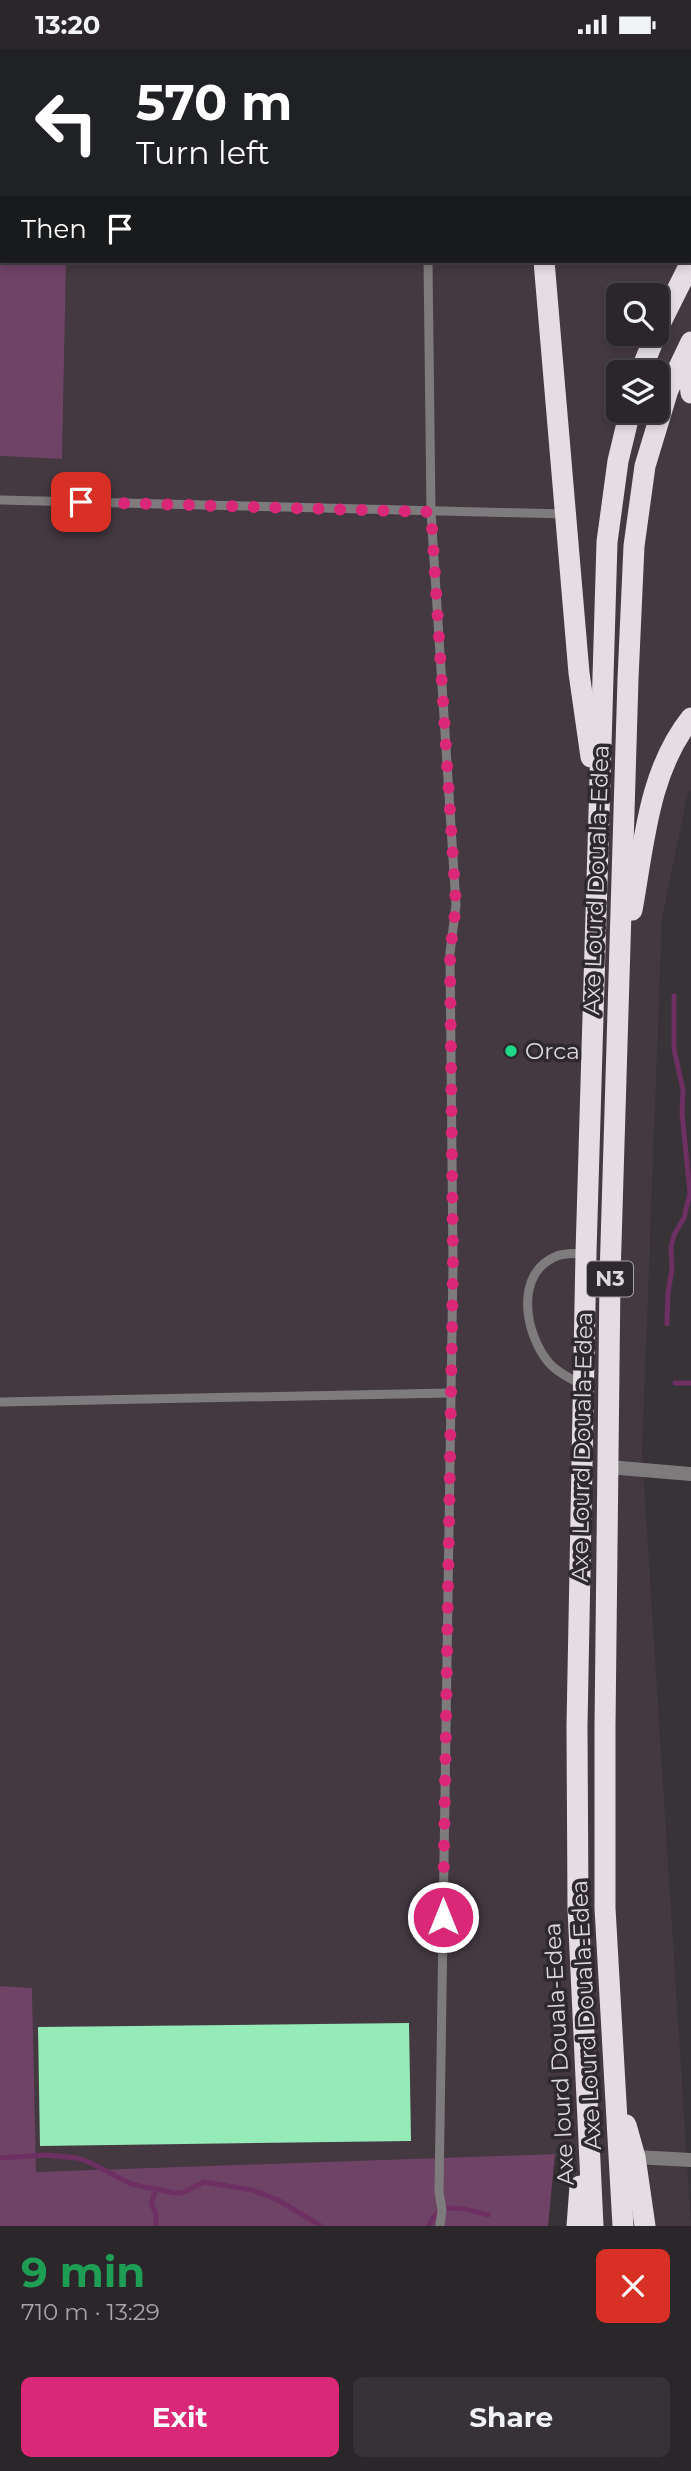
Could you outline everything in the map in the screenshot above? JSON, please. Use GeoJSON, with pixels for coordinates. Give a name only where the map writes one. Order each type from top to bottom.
{"type":"FeatureCollection","features":[{"type":"Feature","properties":{"kind":"highway"},"geometry":{"type":"LineString","coordinates":[[544,263],[579,673],[599,815]]}},
{"type":"Feature","properties":{"kind":"highway"},"geometry":{"type":"LineString","coordinates":[[669,307],[691,263]]}},
{"type":"Feature","properties":{"kind":"highway","name":"Axe Lourd Douala-Edea"},"geometry":{"type":"LineString","coordinates":[[623,2226],[605,1908],[610,1277],[634,546],[645,466],[668,390],[691,342]]}},
{"type":"Feature","properties":{"kind":"highway"},"geometry":{"type":"LineString","coordinates":[[691,356],[688,364],[691,393]]}},
{"type":"Feature","properties":{"kind":"highway","name":"Axe lourd Douala-Edea"},"geometry":{"type":"LineString","coordinates":[[593,2226],[578,1908],[586,1253],[607,542],[618,461],[627,423]]}},
{"type":"Feature","properties":{"kind":"highway"},"geometry":{"type":"LineString","coordinates":[[619,985],[661,767],[677,735],[691,718]]}},
{"type":"Feature","properties":{"kind":"highway"},"geometry":{"type":"LineString","coordinates":[[616,2089],[635,2157],[645,2226]]}},
{"type":"Feature","properties":{"kind":"highway"},"geometry":{"type":"LineString","coordinates":[[577,2226],[586,2090]]}},
{"type":"Feature","properties":{"kind":"street"},"geometry":{"type":"LineString","coordinates":[[608,1467],[691,1474]]}},
{"type":"Feature","properties":{"kind":"street"},"geometry":{"type":"LineString","coordinates":[[635,2157],[691,2160]]}},
{"type":"Feature","properties":{"kind":"lane"},"geometry":{"type":"LineString","coordinates":[[428,263],[431,512],[456,905],[450,953],[453,1264],[449,1393],[440,2226]]}},
{"type":"Feature","properties":{"kind":"lane"},"geometry":{"type":"LineString","coordinates":[[0,500],[565,514]]}},
{"type":"Feature","properties":{"kind":"lane"},"geometry":{"type":"LineString","coordinates":[[585,1387],[551,1366],[533,1339],[527,1300],[536,1271],[557,1255],[586,1253]]}},
{"type":"Feature","properties":{"kind":"lane"},"geometry":{"type":"LineString","coordinates":[[0,1402],[449,1393]]}},
{"type":"Feature","properties":{"kind":"shaded area"},"geometry":{"type":"Polygon","coordinates":[[[0,263],[66,263],[62,459],[0,456],[0,263]]]}},
{"type":"Feature","properties":{"kind":"shaded area"},"geometry":{"type":"Polygon","coordinates":[[[66,263],[691,263],[691,790],[687,797],[662,918],[642,1453],[691,2226],[597,2226],[554,2154],[36,2172],[32,1988],[0,1986],[0,456],[62,459],[66,263]]]}},
{"type":"Feature","properties":{"kind":"shaded area"},"geometry":{"type":"Polygon","coordinates":[[[0,1986],[32,1988],[36,2172],[555,2154],[548,2226],[0,2226],[0,1986]]]}},
{"type":"Feature","properties":{"kind":"building"},"geometry":{"type":"Polygon","coordinates":[[[409,2023],[411,2141],[40,2146],[38,2027],[409,2023]]]}},
{"type":"Feature","properties":{"kind":"waterway"},"geometry":{"type":"LineString","coordinates":[[667,1324],[672,1269],[671,1247],[674,1235],[684,1218],[690,1193],[682,1113],[683,1090],[674,1049],[674,996]]}},
{"type":"Feature","properties":{"kind":"waterway"},"geometry":{"type":"LineString","coordinates":[[675,1383],[691,1383]]}},
{"type":"Feature","properties":{"kind":"waterway"},"geometry":{"type":"LineString","coordinates":[[0,2158],[46,2155],[77,2158],[131,2184],[175,2193],[182,2193],[204,2182],[252,2190],[278,2200],[321,2226]]}},
{"type":"Feature","properties":{"kind":"waterway"},"geometry":{"type":"LineString","coordinates":[[155,2193],[151,2203],[156,2214],[156,2226]]}},
{"type":"Feature","properties":{"kind":"waterway"},"geometry":{"type":"LineString","coordinates":[[429,2226],[436,2214],[445,2209],[464,2209],[488,2215]]}},
{"type":"Feature","properties":{"kind":"place","name":"Orca"},"geometry":{"type":"Point","coordinates":[511,1051]}},
{"type":"Feature","properties":{"kind":"route"},"geometry":{"type":"LineString","coordinates":[[81,502],[431,512],[456,905],[450,953],[453,1264],[443,1917]]}}]}
